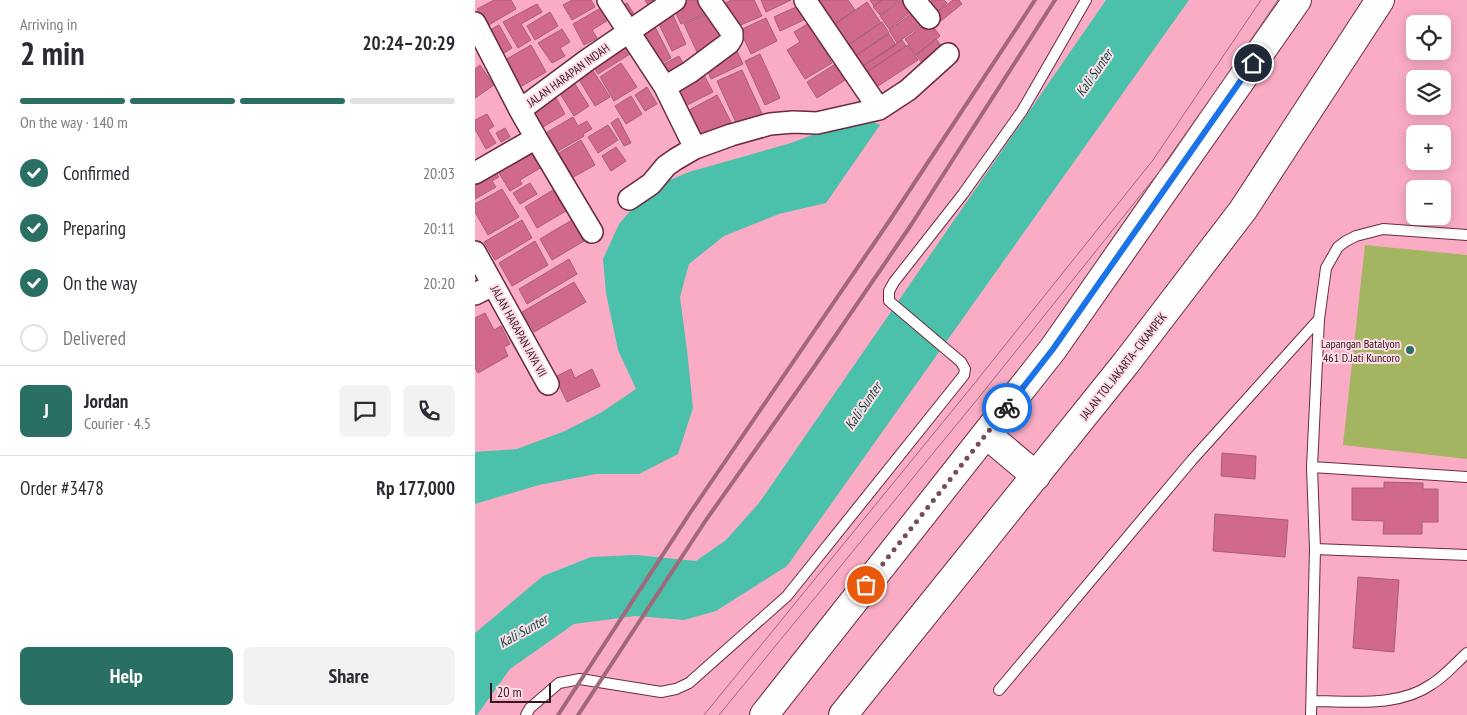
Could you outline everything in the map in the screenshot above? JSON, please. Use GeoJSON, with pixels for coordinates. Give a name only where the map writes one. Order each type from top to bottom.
{"type":"FeatureCollection","features":[{"type":"Feature","properties":{"kind":"highway"},"geometry":{"type":"LineString","coordinates":[[764,715],[1053,349],[1297,0]]}},
{"type":"Feature","properties":{"kind":"highway","name":"JALAN TOL JAKARTA–CIKAMPEK"},"geometry":{"type":"LineString","coordinates":[[843,715],[1126,363],[1243,210],[1380,0]]}},
{"type":"Feature","properties":{"kind":"highway"},"geometry":{"type":"LineString","coordinates":[[986,434],[1036,476]]}},
{"type":"Feature","properties":{"kind":"street"},"geometry":{"type":"LineString","coordinates":[[608,0],[665,87],[695,148]]}},
{"type":"Feature","properties":{"kind":"street","name":"JALAN HARAPAN INDAH"},"geometry":{"type":"LineString","coordinates":[[592,232],[520,110],[585,60],[675,0]]}},
{"type":"Feature","properties":{"kind":"street"},"geometry":{"type":"LineString","coordinates":[[665,87],[690,72],[729,43],[732,38],[732,33],[709,0]]}},
{"type":"Feature","properties":{"kind":"street"},"geometry":{"type":"LineString","coordinates":[[805,0],[879,109]]}},
{"type":"Feature","properties":{"kind":"street"},"geometry":{"type":"LineString","coordinates":[[913,0],[929,18]]}},
{"type":"Feature","properties":{"kind":"street"},"geometry":{"type":"LineString","coordinates":[[475,23],[520,110]]}},
{"type":"Feature","properties":{"kind":"street"},"geometry":{"type":"LineString","coordinates":[[629,199],[651,184],[666,166],[695,148],[731,135],[770,124],[793,122],[817,123],[879,109],[908,90],[948,54]]}},
{"type":"Feature","properties":{"kind":"street"},"geometry":{"type":"LineString","coordinates":[[475,173],[536,138]]}},
{"type":"Feature","properties":{"kind":"street","name":"JALAN HARAPAN JAYA VII"},"geometry":{"type":"LineString","coordinates":[[475,252],[484,290],[548,384]]}},
{"type":"Feature","properties":{"kind":"lane"},"geometry":{"type":"LineString","coordinates":[[526,715],[530,708],[559,683],[580,679],[661,692],[689,683],[787,596],[964,376],[965,369],[961,362],[889,300],[889,291],[893,282],[963,194],[1022,111],[1086,0]]}},
{"type":"Feature","properties":{"kind":"lane"},"geometry":{"type":"LineString","coordinates":[[1311,715],[1315,549],[1312,467],[1319,319],[1326,268],[1338,247],[1355,236],[1383,230],[1467,235]]}},
{"type":"Feature","properties":{"kind":"lane"},"geometry":{"type":"LineString","coordinates":[[999,690],[1191,460],[1319,319]]}},
{"type":"Feature","properties":{"kind":"lane"},"geometry":{"type":"LineString","coordinates":[[1312,467],[1467,477]]}},
{"type":"Feature","properties":{"kind":"lane"},"geometry":{"type":"LineString","coordinates":[[1315,549],[1467,555]]}},
{"type":"Feature","properties":{"kind":"lane"},"geometry":{"type":"LineString","coordinates":[[1312,701],[1377,702],[1414,693],[1432,684],[1467,653]]}},
{"type":"Feature","properties":{"kind":"shaded area","name":"Lapangan Batalyon 461 D.Jati Kuncoro"},"geometry":{"type":"Polygon","coordinates":[[[1365,245],[1467,255],[1467,459],[1343,445],[1365,245]]]}},
{"type":"Feature","properties":{"kind":"water","name":"Kali Sunter"},"geometry":{"type":"Polygon","coordinates":[[[1106,0],[1189,0],[787,566],[716,611],[684,620],[635,616],[574,624],[510,669],[477,715],[475,715],[475,633],[543,576],[591,557],[636,555],[696,561],[726,540],[759,503],[1106,0]]]}},
{"type":"Feature","properties":{"kind":"water"},"geometry":{"type":"Polygon","coordinates":[[[862,116],[880,125],[826,203],[779,214],[724,236],[689,264],[680,297],[693,408],[678,454],[639,474],[596,474],[539,485],[475,504],[475,452],[517,449],[565,431],[602,412],[636,389],[618,350],[606,293],[603,259],[619,224],[649,189],[689,172],[791,143],[862,116]]]}},
{"type":"Feature","properties":{"kind":"building"},"geometry":{"type":"Polygon","coordinates":[[[494,0],[511,0],[516,9],[487,26],[477,9],[494,0]]]}},
{"type":"Feature","properties":{"kind":"building"},"geometry":{"type":"Polygon","coordinates":[[[572,0],[591,0],[595,7],[572,20],[563,5],[572,0]]]}},
{"type":"Feature","properties":{"kind":"building"},"geometry":{"type":"Polygon","coordinates":[[[645,0],[661,0],[649,7],[645,0]]]}},
{"type":"Feature","properties":{"kind":"building"},"geometry":{"type":"Polygon","coordinates":[[[682,0],[702,0],[708,12],[681,24],[672,5],[682,0]]]}},
{"type":"Feature","properties":{"kind":"building"},"geometry":{"type":"Polygon","coordinates":[[[732,0],[754,0],[762,16],[731,29],[720,5],[732,0]]]}},
{"type":"Feature","properties":{"kind":"building"},"geometry":{"type":"Polygon","coordinates":[[[761,0],[791,0],[766,12],[761,0]]]}},
{"type":"Feature","properties":{"kind":"building"},"geometry":{"type":"Polygon","coordinates":[[[811,0],[848,0],[855,10],[829,28],[811,0]]]}},
{"type":"Feature","properties":{"kind":"building"},"geometry":{"type":"Polygon","coordinates":[[[870,0],[882,0],[874,6],[870,0]]]}},
{"type":"Feature","properties":{"kind":"building"},"geometry":{"type":"Polygon","coordinates":[[[882,0],[900,0],[880,15],[873,7],[882,0]]]}},
{"type":"Feature","properties":{"kind":"building"},"geometry":{"type":"Polygon","coordinates":[[[902,0],[910,0],[916,8],[889,29],[880,16],[902,0]]]}},
{"type":"Feature","properties":{"kind":"building"},"geometry":{"type":"Polygon","coordinates":[[[933,0],[944,0],[947,3],[931,17],[921,7],[933,0]]]}},
{"type":"Feature","properties":{"kind":"building"},"geometry":{"type":"Polygon","coordinates":[[[953,0],[959,0],[962,4],[937,24],[931,17],[953,0]]]}},
{"type":"Feature","properties":{"kind":"building"},"geometry":{"type":"Polygon","coordinates":[[[867,2],[881,23],[848,45],[835,24],[867,2]]]}},
{"type":"Feature","properties":{"kind":"building"},"geometry":{"type":"Polygon","coordinates":[[[627,3],[636,17],[628,22],[619,8],[627,3]]]}},
{"type":"Feature","properties":{"kind":"building"},"geometry":{"type":"Polygon","coordinates":[[[537,4],[542,12],[521,24],[531,40],[518,48],[503,22],[537,4]]]}},
{"type":"Feature","properties":{"kind":"building"},"geometry":{"type":"Polygon","coordinates":[[[606,5],[613,17],[592,30],[597,38],[584,45],[573,24],[606,5]]]}},
{"type":"Feature","properties":{"kind":"building"},"geometry":{"type":"Polygon","coordinates":[[[800,5],[806,19],[780,31],[774,17],[800,5]]]}},
{"type":"Feature","properties":{"kind":"building"},"geometry":{"type":"Polygon","coordinates":[[[918,9],[927,21],[897,43],[889,30],[918,9]]]}},
{"type":"Feature","properties":{"kind":"building"},"geometry":{"type":"Polygon","coordinates":[[[550,12],[558,26],[535,40],[527,26],[550,12]]]}},
{"type":"Feature","properties":{"kind":"building"},"geometry":{"type":"Polygon","coordinates":[[[711,12],[724,40],[697,52],[684,24],[711,12]]]}},
{"type":"Feature","properties":{"kind":"building"},"geometry":{"type":"Polygon","coordinates":[[[672,13],[686,44],[672,51],[657,20],[672,13]]]}},
{"type":"Feature","properties":{"kind":"building"},"geometry":{"type":"Polygon","coordinates":[[[766,18],[777,41],[751,54],[740,30],[766,18]]]}},
{"type":"Feature","properties":{"kind":"building"},"geometry":{"type":"Polygon","coordinates":[[[816,19],[832,44],[824,49],[832,63],[805,79],[787,50],[800,42],[794,32],[816,19]]]}},
{"type":"Feature","properties":{"kind":"building"},"geometry":{"type":"Polygon","coordinates":[[[929,21],[940,36],[916,55],[905,39],[929,21]]]}},
{"type":"Feature","properties":{"kind":"building"},"geometry":{"type":"Polygon","coordinates":[[[882,22],[889,33],[851,59],[844,48],[882,22]]]}},
{"type":"Feature","properties":{"kind":"building"},"geometry":{"type":"Polygon","coordinates":[[[499,25],[512,48],[501,55],[488,31],[499,25]]]}},
{"type":"Feature","properties":{"kind":"building"},"geometry":{"type":"Polygon","coordinates":[[[655,27],[671,58],[657,66],[641,34],[655,27]]]}},
{"type":"Feature","properties":{"kind":"building"},"geometry":{"type":"Polygon","coordinates":[[[562,29],[570,42],[560,48],[565,56],[552,63],[538,43],[562,29]]]}},
{"type":"Feature","properties":{"kind":"building"},"geometry":{"type":"Polygon","coordinates":[[[889,34],[896,45],[862,67],[855,56],[889,34]]]}},
{"type":"Feature","properties":{"kind":"building"},"geometry":{"type":"Polygon","coordinates":[[[622,39],[630,54],[598,74],[589,60],[622,39]]]}},
{"type":"Feature","properties":{"kind":"building"},"geometry":{"type":"Polygon","coordinates":[[[936,39],[946,52],[926,68],[916,55],[936,39]]]}},
{"type":"Feature","properties":{"kind":"building"},"geometry":{"type":"Polygon","coordinates":[[[902,40],[906,46],[865,73],[861,67],[902,40]]]}},
{"type":"Feature","properties":{"kind":"building"},"geometry":{"type":"Polygon","coordinates":[[[531,45],[546,72],[520,87],[505,60],[531,45]]]}},
{"type":"Feature","properties":{"kind":"building"},"geometry":{"type":"Polygon","coordinates":[[[734,45],[743,64],[711,79],[704,62],[734,45]]]}},
{"type":"Feature","properties":{"kind":"building"},"geometry":{"type":"Polygon","coordinates":[[[908,45],[918,60],[875,88],[865,73],[908,45]]]}},
{"type":"Feature","properties":{"kind":"building"},"geometry":{"type":"Polygon","coordinates":[[[760,54],[780,98],[765,105],[745,61],[760,54]]]}},
{"type":"Feature","properties":{"kind":"building"},"geometry":{"type":"Polygon","coordinates":[[[679,56],[686,69],[665,81],[658,67],[679,56]]]}},
{"type":"Feature","properties":{"kind":"building"},"geometry":{"type":"Polygon","coordinates":[[[840,61],[850,77],[817,98],[807,82],[840,61]]]}},
{"type":"Feature","properties":{"kind":"building"},"geometry":{"type":"Polygon","coordinates":[[[621,63],[637,87],[614,101],[600,77],[621,63]]]}},
{"type":"Feature","properties":{"kind":"building"},"geometry":{"type":"Polygon","coordinates":[[[480,65],[494,85],[475,98],[475,69],[480,65]]]}},
{"type":"Feature","properties":{"kind":"building"},"geometry":{"type":"Polygon","coordinates":[[[592,69],[610,97],[595,106],[578,78],[592,69]]]}},
{"type":"Feature","properties":{"kind":"building"},"geometry":{"type":"Polygon","coordinates":[[[742,70],[764,118],[739,129],[717,81],[742,70]]]}},
{"type":"Feature","properties":{"kind":"building"},"geometry":{"type":"Polygon","coordinates":[[[704,75],[713,92],[681,108],[672,92],[704,75]]]}},
{"type":"Feature","properties":{"kind":"building"},"geometry":{"type":"Polygon","coordinates":[[[571,78],[589,106],[574,116],[556,87],[571,78]]]}},
{"type":"Feature","properties":{"kind":"building"},"geometry":{"type":"Polygon","coordinates":[[[647,87],[657,104],[645,111],[635,95],[647,87]]]}},
{"type":"Feature","properties":{"kind":"building"},"geometry":{"type":"Polygon","coordinates":[[[554,94],[565,114],[541,128],[530,108],[554,94]]]}},
{"type":"Feature","properties":{"kind":"building"},"geometry":{"type":"Polygon","coordinates":[[[717,95],[731,122],[697,141],[682,114],[717,95]]]}},
{"type":"Feature","properties":{"kind":"building"},"geometry":{"type":"Polygon","coordinates":[[[631,96],[642,114],[626,124],[615,106],[631,96]]]}},
{"type":"Feature","properties":{"kind":"building"},"geometry":{"type":"Polygon","coordinates":[[[487,114],[494,126],[488,130],[496,143],[486,149],[475,129],[475,120],[487,114]]]}},
{"type":"Feature","properties":{"kind":"building"},"geometry":{"type":"Polygon","coordinates":[[[573,117],[578,126],[587,121],[592,129],[583,134],[584,136],[548,157],[537,138],[573,117]]]}},
{"type":"Feature","properties":{"kind":"building"},"geometry":{"type":"Polygon","coordinates":[[[618,118],[631,143],[624,146],[611,123],[618,118]]]}},
{"type":"Feature","properties":{"kind":"building"},"geometry":{"type":"Polygon","coordinates":[[[608,125],[618,140],[598,153],[588,137],[608,125]]]}},
{"type":"Feature","properties":{"kind":"building"},"geometry":{"type":"Polygon","coordinates":[[[505,128],[510,137],[501,142],[496,133],[505,128]]]}},
{"type":"Feature","properties":{"kind":"building"},"geometry":{"type":"Polygon","coordinates":[[[581,140],[595,165],[568,180],[554,156],[581,140]]]}},
{"type":"Feature","properties":{"kind":"building"},"geometry":{"type":"Polygon","coordinates":[[[616,147],[626,161],[611,171],[602,156],[616,147]]]}},
{"type":"Feature","properties":{"kind":"building"},"geometry":{"type":"Polygon","coordinates":[[[531,149],[542,167],[520,180],[522,184],[510,191],[494,165],[531,149]]]}},
{"type":"Feature","properties":{"kind":"building"},"geometry":{"type":"Polygon","coordinates":[[[492,167],[499,177],[492,181],[496,187],[475,199],[475,175],[492,167]]]}},
{"type":"Feature","properties":{"kind":"building"},"geometry":{"type":"Polygon","coordinates":[[[530,183],[537,194],[520,204],[513,193],[530,183]]]}},
{"type":"Feature","properties":{"kind":"building"},"geometry":{"type":"Polygon","coordinates":[[[502,189],[519,217],[488,235],[475,212],[475,204],[502,189]]]}},
{"type":"Feature","properties":{"kind":"building"},"geometry":{"type":"Polygon","coordinates":[[[553,190],[566,211],[537,228],[525,207],[553,190]]]}},
{"type":"Feature","properties":{"kind":"building"},"geometry":{"type":"Polygon","coordinates":[[[522,220],[532,238],[495,260],[484,242],[522,220]]]}},
{"type":"Feature","properties":{"kind":"building"},"geometry":{"type":"Polygon","coordinates":[[[572,220],[584,241],[552,260],[540,239],[572,220]]]}},
{"type":"Feature","properties":{"kind":"building"},"geometry":{"type":"Polygon","coordinates":[[[535,241],[548,265],[512,286],[499,263],[535,241]]]}},
{"type":"Feature","properties":{"kind":"building"},"geometry":{"type":"Polygon","coordinates":[[[569,259],[577,274],[527,304],[519,289],[569,259]]]}},
{"type":"Feature","properties":{"kind":"building"},"geometry":{"type":"Polygon","coordinates":[[[574,282],[586,302],[534,332],[522,312],[574,282]]]}},
{"type":"Feature","properties":{"kind":"building"},"geometry":{"type":"Polygon","coordinates":[[[485,313],[494,330],[501,326],[510,344],[504,347],[508,356],[478,373],[475,368],[475,318],[485,313]]]}},
{"type":"Feature","properties":{"kind":"building"},"geometry":{"type":"Polygon","coordinates":[[[571,369],[575,378],[592,369],[600,386],[567,402],[555,377],[571,369]]]}},
{"type":"Feature","properties":{"kind":"building"},"geometry":{"type":"Polygon","coordinates":[[[1222,453],[1256,456],[1255,479],[1221,476],[1222,453]]]}},
{"type":"Feature","properties":{"kind":"building"},"geometry":{"type":"Polygon","coordinates":[[[1384,482],[1423,483],[1423,489],[1438,489],[1438,522],[1422,522],[1422,534],[1383,534],[1384,521],[1352,520],[1352,488],[1384,488],[1384,482]]]}},
{"type":"Feature","properties":{"kind":"building"},"geometry":{"type":"Polygon","coordinates":[[[1215,514],[1288,520],[1285,557],[1213,551],[1215,514]]]}},
{"type":"Feature","properties":{"kind":"building"},"geometry":{"type":"Polygon","coordinates":[[[1358,577],[1399,580],[1394,652],[1353,648],[1358,577]]]}},
{"type":"Feature","properties":{"kind":"tram line"},"geometry":{"type":"LineString","coordinates":[[704,715],[974,384],[1153,160],[1261,0]]}},
{"type":"Feature","properties":{"kind":"tram line"},"geometry":{"type":"LineString","coordinates":[[719,715],[984,391],[1167,162],[1278,0]]}},
{"type":"Feature","properties":{"kind":"railway"},"geometry":{"type":"LineString","coordinates":[[558,715],[692,510],[890,220],[1035,0]]}},
{"type":"Feature","properties":{"kind":"railway"},"geometry":{"type":"LineString","coordinates":[[578,715],[706,520],[911,225],[1055,0]]}},
{"type":"Feature","properties":{"kind":"way so far"},"geometry":{"type":"LineString","coordinates":[[866,585],[1007,408]]}},
{"type":"Feature","properties":{"kind":"place","name":"Lapangan Batalyon 461 D.Jati Kuncoro"},"geometry":{"type":"Point","coordinates":[1410,350]}},
{"type":"Feature","properties":{"kind":"route"},"geometry":{"type":"LineString","coordinates":[[1007,408],[1053,349],[1253,63]]}}]}
